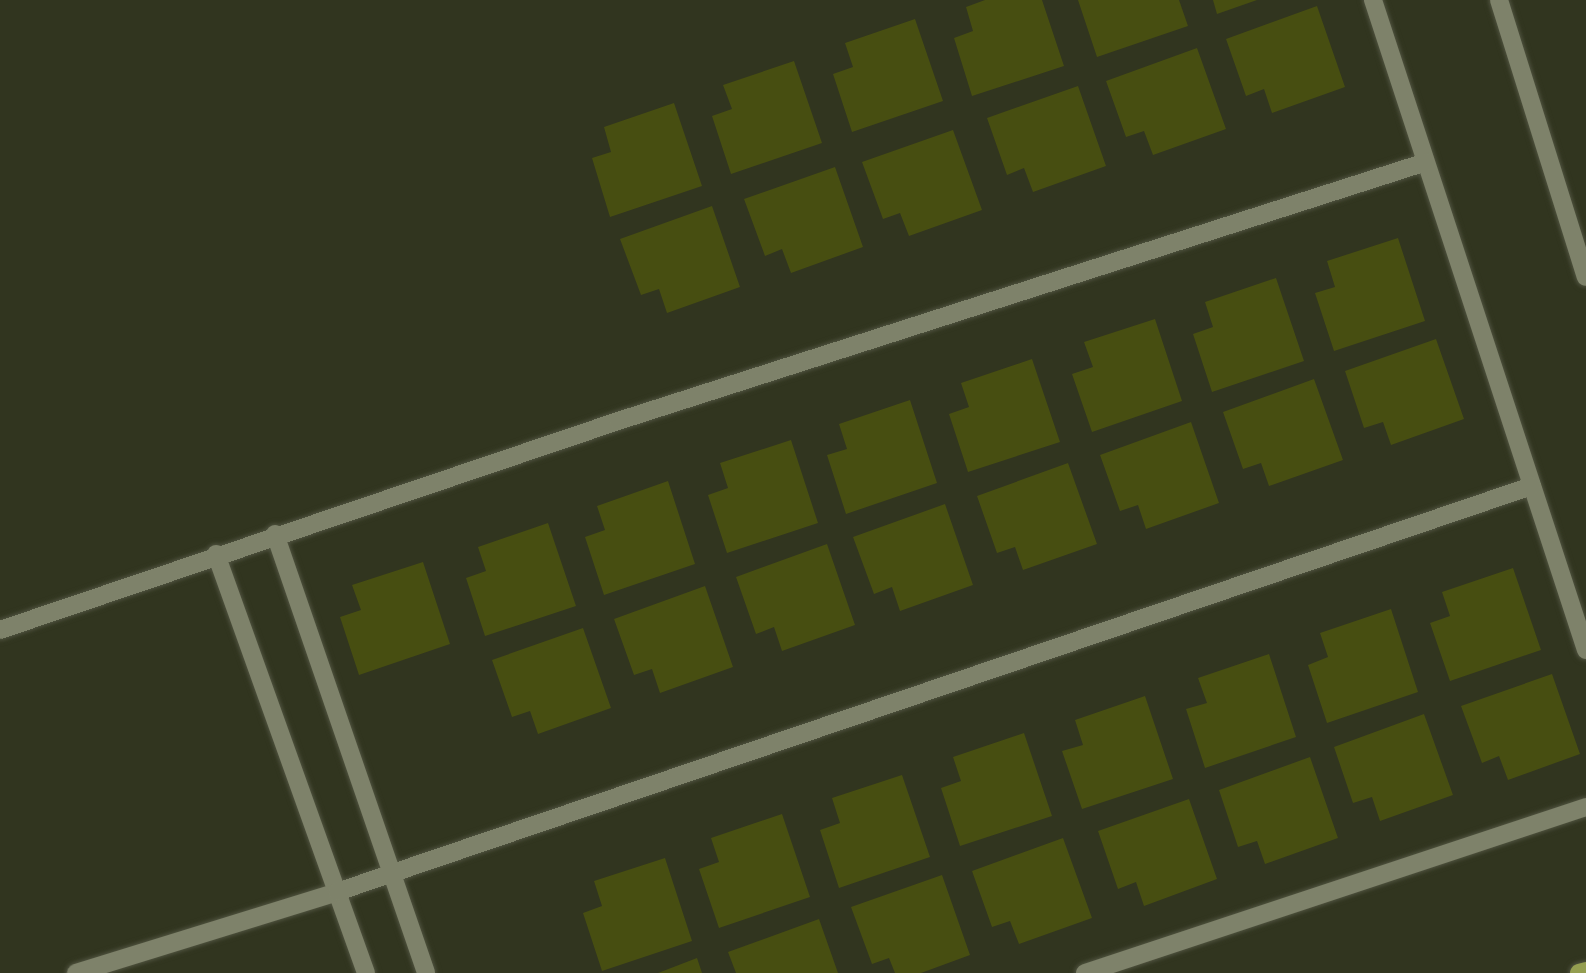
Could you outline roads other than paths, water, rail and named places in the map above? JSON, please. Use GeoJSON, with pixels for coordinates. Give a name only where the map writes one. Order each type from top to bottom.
{"type":"FeatureCollection","features":[{"type":"Feature","properties":{"kind":"main road"},"geometry":{"type":"LineString","coordinates":[[1579,973],[1586,971]]}},
{"type":"Feature","properties":{"kind":"street"},"geometry":{"type":"LineString","coordinates":[[1373,0],[1586,650]]}},
{"type":"Feature","properties":{"kind":"street"},"geometry":{"type":"LineString","coordinates":[[1499,0],[1586,277]]}},
{"type":"Feature","properties":{"kind":"street"},"geometry":{"type":"LineString","coordinates":[[0,630],[275,534],[1426,162]]}},
{"type":"Feature","properties":{"kind":"street"},"geometry":{"type":"LineString","coordinates":[[76,973],[337,891],[1532,486]]}},
{"type":"Feature","properties":{"kind":"street"},"geometry":{"type":"LineString","coordinates":[[275,534],[426,973]]}},
{"type":"Feature","properties":{"kind":"street"},"geometry":{"type":"LineString","coordinates":[[216,554],[366,973]]}},
{"type":"Feature","properties":{"kind":"street"},"geometry":{"type":"LineString","coordinates":[[1085,973],[1586,807]]}}]}
